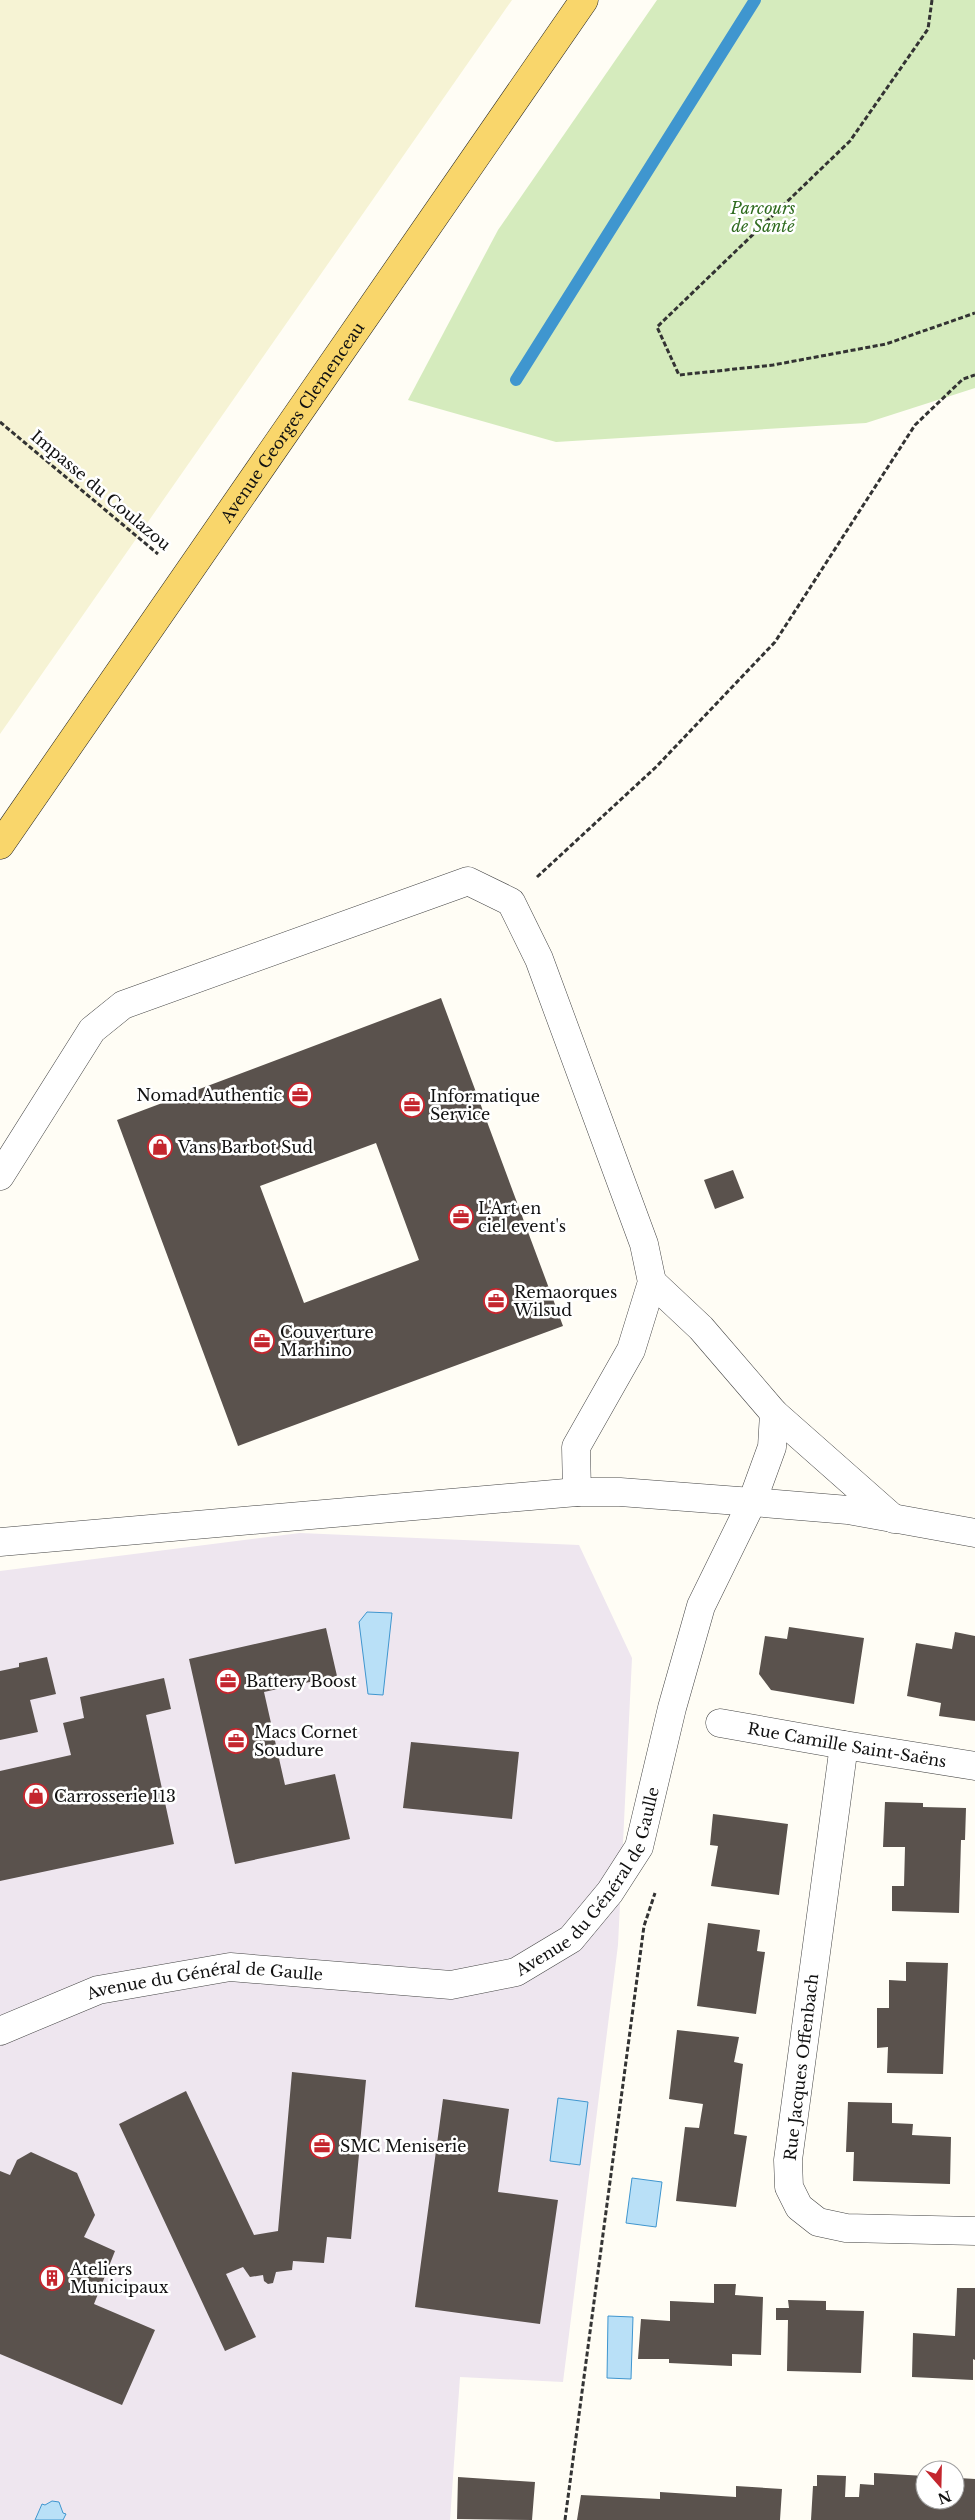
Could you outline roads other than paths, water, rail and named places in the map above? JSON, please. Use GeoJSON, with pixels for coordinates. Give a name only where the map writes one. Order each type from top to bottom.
{"type":"FeatureCollection","features":[{"type":"Feature","properties":{"kind":"main road","name":"Avenue Georges Clemenceau"},"geometry":{"type":"LineString","coordinates":[[0,846],[584,0]]}},
{"type":"Feature","properties":{"kind":"street"},"geometry":{"type":"LineString","coordinates":[[0,1176],[92,1030],[123,1005],[468,882],[511,902],[539,959],[644,1244],[652,1282],[631,1350],[576,1447],[577,1492]]}},
{"type":"Feature","properties":{"kind":"street"},"geometry":{"type":"LineString","coordinates":[[652,1282],[701,1328],[774,1413],[894,1519]]}},
{"type":"Feature","properties":{"kind":"street","name":"Avenue du Général de Gaulle"},"geometry":{"type":"LineString","coordinates":[[0,2031],[98,1990],[230,1968],[451,1985],[516,1972],[570,1939],[610,1892],[639,1847],[672,1708],[701,1606],[752,1502],[772,1447],[774,1413]]}},
{"type":"Feature","properties":{"kind":"street"},"geometry":{"type":"LineString","coordinates":[[0,1542],[577,1492],[620,1492],[848,1510],[975,1533]]}},
{"type":"Feature","properties":{"kind":"street","name":"Rue Camille Saint-Saëns"},"geometry":{"type":"LineString","coordinates":[[720,1722],[844,1746],[975,1766]]}},
{"type":"Feature","properties":{"kind":"street","name":"Rue Jacques Offenbach"},"geometry":{"type":"LineString","coordinates":[[844,1746],[788,2160],[789,2187],[799,2207],[818,2222],[846,2228],[975,2232]]}},
{"type":"Feature","properties":{"kind":"water"},"geometry":{"type":"Polygon","coordinates":[[[367,1612],[392,1613],[383,1695],[368,1694],[359,1622],[367,1612]]]}},
{"type":"Feature","properties":{"kind":"water"},"geometry":{"type":"Polygon","coordinates":[[[558,2098],[588,2102],[580,2165],[550,2161],[558,2098]]]}},
{"type":"Feature","properties":{"kind":"water"},"geometry":{"type":"Polygon","coordinates":[[[632,2178],[662,2182],[656,2227],[626,2223],[632,2178]]]}},
{"type":"Feature","properties":{"kind":"water"},"geometry":{"type":"Polygon","coordinates":[[[608,2316],[633,2317],[631,2379],[607,2378],[608,2316]]]}},
{"type":"Feature","properties":{"kind":"water"},"geometry":{"type":"Polygon","coordinates":[[[52,2501],[59,2502],[63,2513],[66,2514],[63,2520],[35,2520],[42,2504],[45,2505],[52,2501]]]}},
{"type":"Feature","properties":{"kind":"waterway"},"geometry":{"type":"LineString","coordinates":[[516,380],[755,0]]}},
{"type":"Feature","properties":{"kind":"place","name":"Nomad Authentic"},"geometry":{"type":"Point","coordinates":[300,1095]}},
{"type":"Feature","properties":{"kind":"place","name":"Informatique Service"},"geometry":{"type":"Point","coordinates":[412,1105]}},
{"type":"Feature","properties":{"kind":"place","name":"Vans Barbot Sud"},"geometry":{"type":"Point","coordinates":[160,1147]}},
{"type":"Feature","properties":{"kind":"place","name":"L'Art en ciel event's"},"geometry":{"type":"Point","coordinates":[461,1217]}},
{"type":"Feature","properties":{"kind":"place","name":"Remaorques Wilsud"},"geometry":{"type":"Point","coordinates":[496,1301]}},
{"type":"Feature","properties":{"kind":"place","name":"Couverture Marhino"},"geometry":{"type":"Point","coordinates":[262,1341]}},
{"type":"Feature","properties":{"kind":"place","name":"Battery Boost"},"geometry":{"type":"Point","coordinates":[228,1681]}},
{"type":"Feature","properties":{"kind":"place","name":"Macs Cornet Soudure"},"geometry":{"type":"Point","coordinates":[236,1741]}},
{"type":"Feature","properties":{"kind":"place","name":"Carrosserie 113"},"geometry":{"type":"Point","coordinates":[36,1796]}},
{"type":"Feature","properties":{"kind":"place","name":"SMC Meniserie"},"geometry":{"type":"Point","coordinates":[322,2146]}},
{"type":"Feature","properties":{"kind":"place","name":"Ateliers Municipaux"},"geometry":{"type":"Point","coordinates":[52,2278]}},
{"type":"Feature","properties":{"kind":"park label","name":"Parcours de Santé"},"geometry":{"type":"Point","coordinates":[763,217]}}]}
